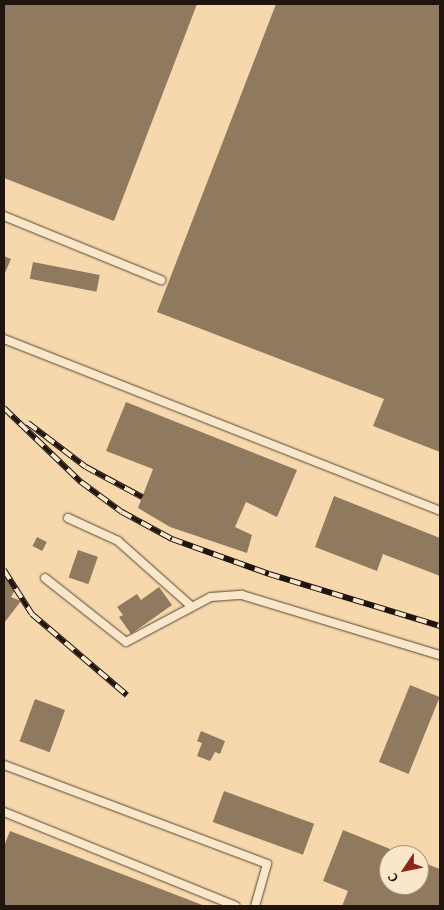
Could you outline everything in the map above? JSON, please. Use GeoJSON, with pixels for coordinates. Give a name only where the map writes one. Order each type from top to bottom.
{"type":"FeatureCollection","features":[{"type":"Feature","properties":{"kind":"lane"},"geometry":{"type":"LineString","coordinates":[[4,216],[161,280]]}},
{"type":"Feature","properties":{"kind":"lane"},"geometry":{"type":"LineString","coordinates":[[4,338],[440,511]]}},
{"type":"Feature","properties":{"kind":"lane"},"geometry":{"type":"LineString","coordinates":[[68,518],[118,541],[192,607]]}},
{"type":"Feature","properties":{"kind":"lane"},"geometry":{"type":"LineString","coordinates":[[45,578],[126,642],[211,597],[242,595],[440,655]]}},
{"type":"Feature","properties":{"kind":"lane"},"geometry":{"type":"LineString","coordinates":[[4,765],[267,864],[255,906]]}},
{"type":"Feature","properties":{"kind":"lane"},"geometry":{"type":"LineString","coordinates":[[4,812],[236,906]]}},
{"type":"Feature","properties":{"kind":"building"},"geometry":{"type":"Polygon","coordinates":[[[4,4],[197,4],[114,221],[4,178],[4,4]]]}},
{"type":"Feature","properties":{"kind":"building"},"geometry":{"type":"Polygon","coordinates":[[[276,4],[440,4],[440,452],[373,426],[384,399],[157,312],[276,4]]]}},
{"type":"Feature","properties":{"kind":"building"},"geometry":{"type":"Polygon","coordinates":[[[4,256],[11,259],[4,275],[4,256]]]}},
{"type":"Feature","properties":{"kind":"building"},"geometry":{"type":"Polygon","coordinates":[[[33,262],[100,275],[97,292],[30,279],[33,262]]]}},
{"type":"Feature","properties":{"kind":"building"},"geometry":{"type":"Polygon","coordinates":[[[126,402],[297,470],[277,517],[246,502],[235,527],[252,535],[247,553],[170,527],[138,508],[153,469],[106,451],[126,402]]]}},
{"type":"Feature","properties":{"kind":"building"},"geometry":{"type":"Polygon","coordinates":[[[334,496],[440,538],[440,576],[383,554],[377,571],[315,547],[334,496]]]}},
{"type":"Feature","properties":{"kind":"building"},"geometry":{"type":"Polygon","coordinates":[[[37,537],[47,542],[42,551],[32,546],[37,537]]]}},
{"type":"Feature","properties":{"kind":"building"},"geometry":{"type":"Polygon","coordinates":[[[78,550],[98,557],[88,584],[69,577],[78,550]]]}},
{"type":"Feature","properties":{"kind":"building"},"geometry":{"type":"Polygon","coordinates":[[[4,575],[15,590],[11,597],[21,601],[4,623],[4,575]]]}},
{"type":"Feature","properties":{"kind":"building"},"geometry":{"type":"Polygon","coordinates":[[[159,587],[172,605],[131,634],[119,617],[123,615],[117,607],[137,594],[141,600],[159,587]]]}},
{"type":"Feature","properties":{"kind":"building"},"geometry":{"type":"Polygon","coordinates":[[[410,685],[440,697],[409,774],[379,762],[410,685]]]}},
{"type":"Feature","properties":{"kind":"building"},"geometry":{"type":"Polygon","coordinates":[[[35,699],[65,710],[50,752],[20,741],[35,699]]]}},
{"type":"Feature","properties":{"kind":"building"},"geometry":{"type":"Polygon","coordinates":[[[201,731],[225,741],[220,754],[215,752],[210,761],[197,756],[202,743],[197,741],[201,731]]]}},
{"type":"Feature","properties":{"kind":"building"},"geometry":{"type":"Polygon","coordinates":[[[224,791],[314,824],[303,855],[213,822],[224,791]]]}},
{"type":"Feature","properties":{"kind":"building"},"geometry":{"type":"Polygon","coordinates":[[[343,830],[380,845],[379,895],[429,895],[429,865],[440,869],[440,906],[342,906],[348,891],[323,881],[343,830]]]}},
{"type":"Feature","properties":{"kind":"building"},"geometry":{"type":"Polygon","coordinates":[[[10,831],[205,906],[4,906],[4,846],[10,831]]]}},
{"type":"Feature","properties":{"kind":"railway"},"geometry":{"type":"LineString","coordinates":[[4,408],[81,482],[122,512],[172,539],[269,574],[440,626]]}},
{"type":"Feature","properties":{"kind":"railway"},"geometry":{"type":"LineString","coordinates":[[28,423],[86,467],[142,497]]}},
{"type":"Feature","properties":{"kind":"railway"},"geometry":{"type":"LineString","coordinates":[[4,570],[32,614],[127,695]]}}]}
